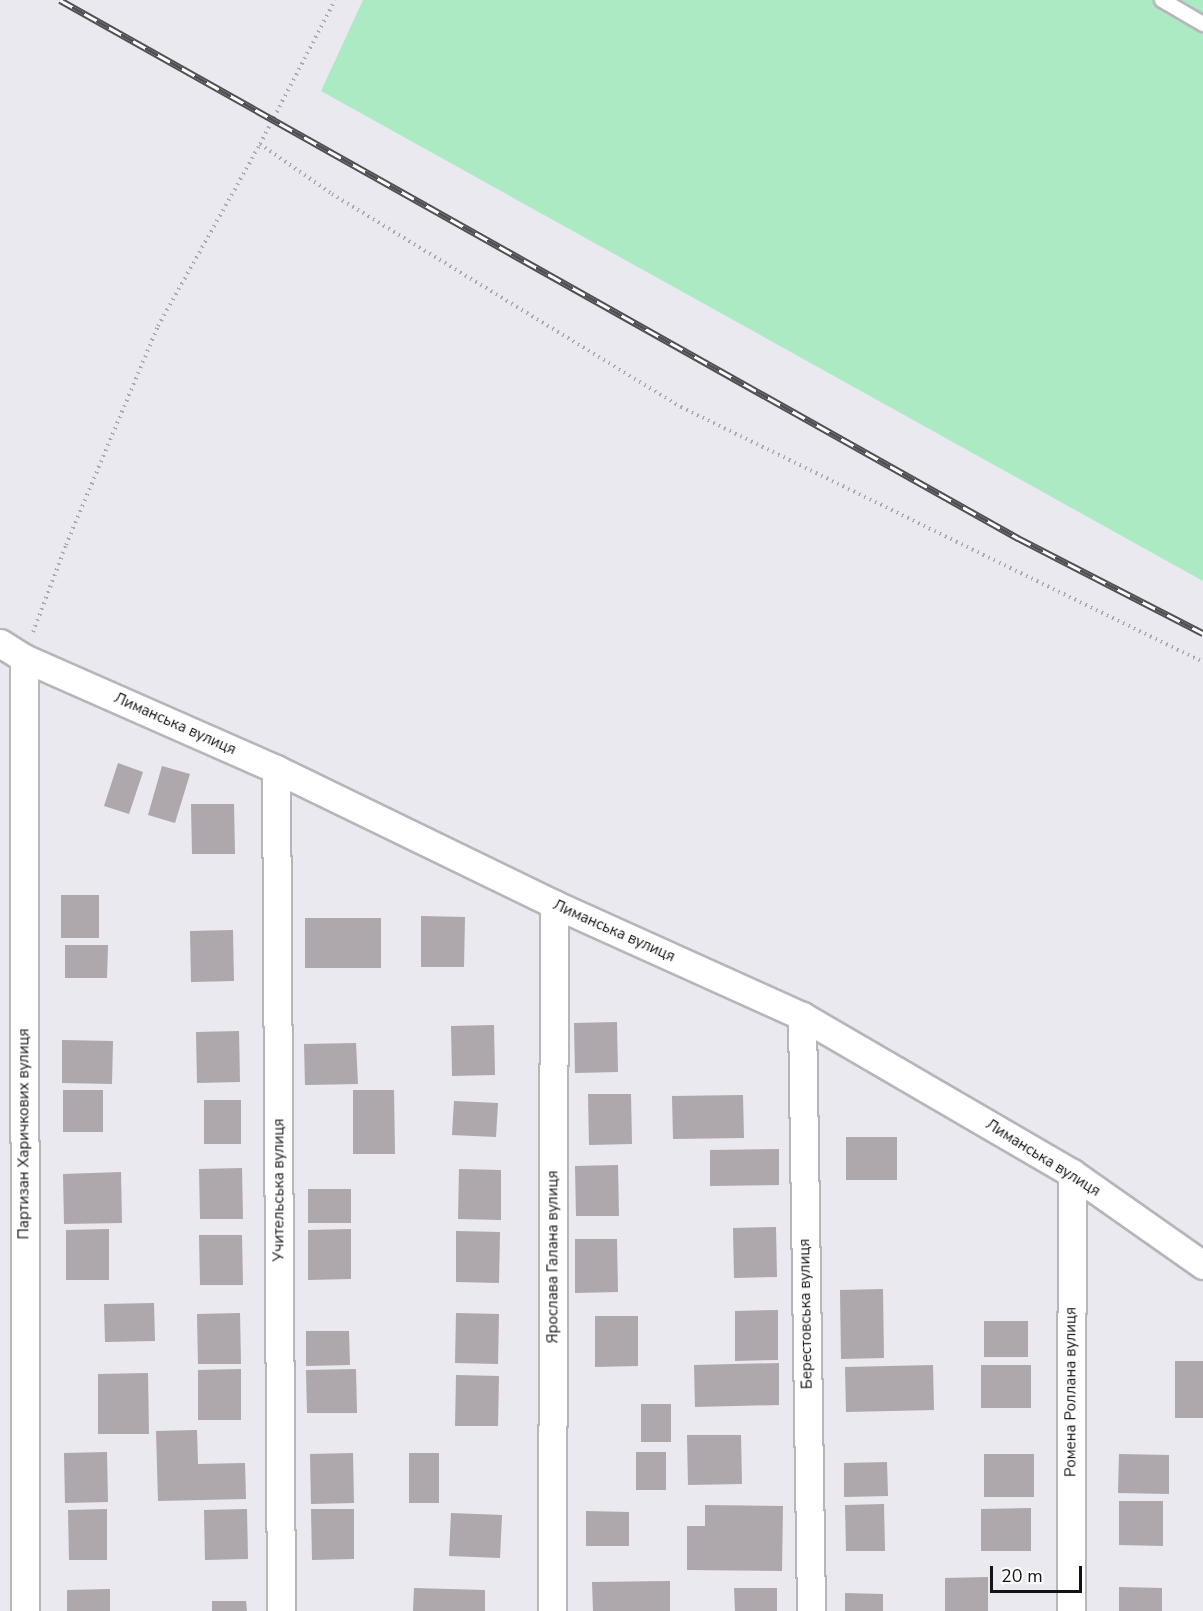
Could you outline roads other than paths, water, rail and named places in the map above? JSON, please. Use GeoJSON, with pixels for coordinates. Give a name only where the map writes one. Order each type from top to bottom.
{"type":"FeatureCollection","features":[{"type":"Feature","properties":{"kind":"street","name":"Лиманська вулиця"},"geometry":{"type":"LineString","coordinates":[[0,643],[24,658],[276,769],[554,904],[802,1016],[1072,1173],[1203,1265]]}},
{"type":"Feature","properties":{"kind":"street","name":"Партизан Харичкових вулиця"},"geometry":{"type":"LineString","coordinates":[[24,658],[25,1611]]}},
{"type":"Feature","properties":{"kind":"street","name":"Учительська вулиця"},"geometry":{"type":"LineString","coordinates":[[276,769],[281,1611]]}},
{"type":"Feature","properties":{"kind":"street","name":"Ярослава Галана вулиця"},"geometry":{"type":"LineString","coordinates":[[552,1611],[554,904]]}},
{"type":"Feature","properties":{"kind":"street","name":"Берестовська вулиця"},"geometry":{"type":"LineString","coordinates":[[802,1016],[811,1611]]}},
{"type":"Feature","properties":{"kind":"street","name":"Ромена Роллана вулиця"},"geometry":{"type":"LineString","coordinates":[[1071,1611],[1072,1173]]}},
{"type":"Feature","properties":{"kind":"lane"},"geometry":{"type":"LineString","coordinates":[[1162,0],[1203,24]]}},
{"type":"Feature","properties":{"kind":"railway"},"geometry":{"type":"LineString","coordinates":[[60,0],[1018,538],[1203,633]]}}]}
